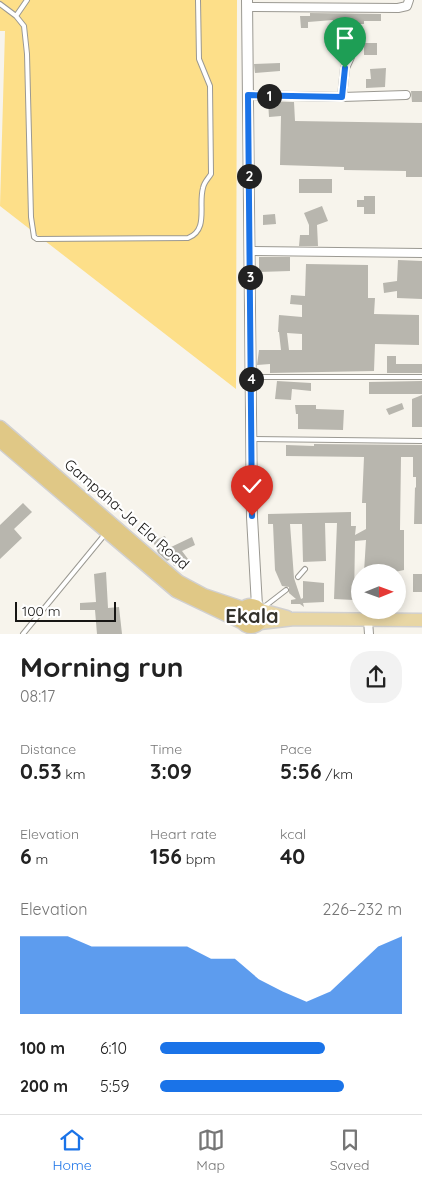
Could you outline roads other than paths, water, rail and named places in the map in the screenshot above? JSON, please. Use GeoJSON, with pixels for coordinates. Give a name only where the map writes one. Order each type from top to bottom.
{"type":"FeatureCollection","features":[{"type":"Feature","properties":{"kind":"highway","name":"Gampaha-Ja Ela Road"},"geometry":{"type":"LineString","coordinates":[[2,436],[106,533],[176,590],[252,627]]}},
{"type":"Feature","properties":{"kind":"highway","name":"Gampaha-Ja Ela Road"},"geometry":{"type":"LineString","coordinates":[[2,436],[178,581],[204,595],[252,608]]}},
{"type":"Feature","properties":{"kind":"highway"},"geometry":{"type":"LineString","coordinates":[[252,608],[262,615],[252,627],[241,614],[252,608]]}},
{"type":"Feature","properties":{"kind":"main road"},"geometry":{"type":"LineString","coordinates":[[252,608],[294,619]]}},
{"type":"Feature","properties":{"kind":"main road"},"geometry":{"type":"LineString","coordinates":[[252,627],[294,619],[422,620]]}},
{"type":"Feature","properties":{"kind":"street"},"geometry":{"type":"LineString","coordinates":[[252,608],[254,581],[247,3],[398,8],[416,0]]}},
{"type":"Feature","properties":{"kind":"street"},"geometry":{"type":"LineString","coordinates":[[342,97],[345,68],[350,57]]}},
{"type":"Feature","properties":{"kind":"street"},"geometry":{"type":"LineString","coordinates":[[248,95],[342,97],[406,95]]}},
{"type":"Feature","properties":{"kind":"street"},"geometry":{"type":"LineString","coordinates":[[250,252],[422,253]]}},
{"type":"Feature","properties":{"kind":"street"},"geometry":{"type":"LineString","coordinates":[[368,620],[368,634]]}},
{"type":"Feature","properties":{"kind":"lane"},"geometry":{"type":"LineString","coordinates":[[16,16],[28,0]]}},
{"type":"Feature","properties":{"kind":"lane"},"geometry":{"type":"LineString","coordinates":[[0,4],[16,16],[24,26],[27,54],[31,217],[34,237],[37,239],[188,238],[195,235],[199,230],[202,220],[203,186],[211,174],[210,86],[199,59],[198,0]]}},
{"type":"Feature","properties":{"kind":"lane"},"geometry":{"type":"LineString","coordinates":[[251,377],[422,377]]}},
{"type":"Feature","properties":{"kind":"lane"},"geometry":{"type":"LineString","coordinates":[[252,439],[422,441]]}},
{"type":"Feature","properties":{"kind":"lane"},"geometry":{"type":"LineString","coordinates":[[23,634],[106,533]]}},
{"type":"Feature","properties":{"kind":"lane"},"geometry":{"type":"LineString","coordinates":[[298,577],[305,569]]}},
{"type":"Feature","properties":{"kind":"lane"},"geometry":{"type":"LineString","coordinates":[[252,608],[286,590]]}},
{"type":"Feature","properties":{"kind":"district","name":"Ekala"},"geometry":{"type":"Point","coordinates":[252,615]}}]}
